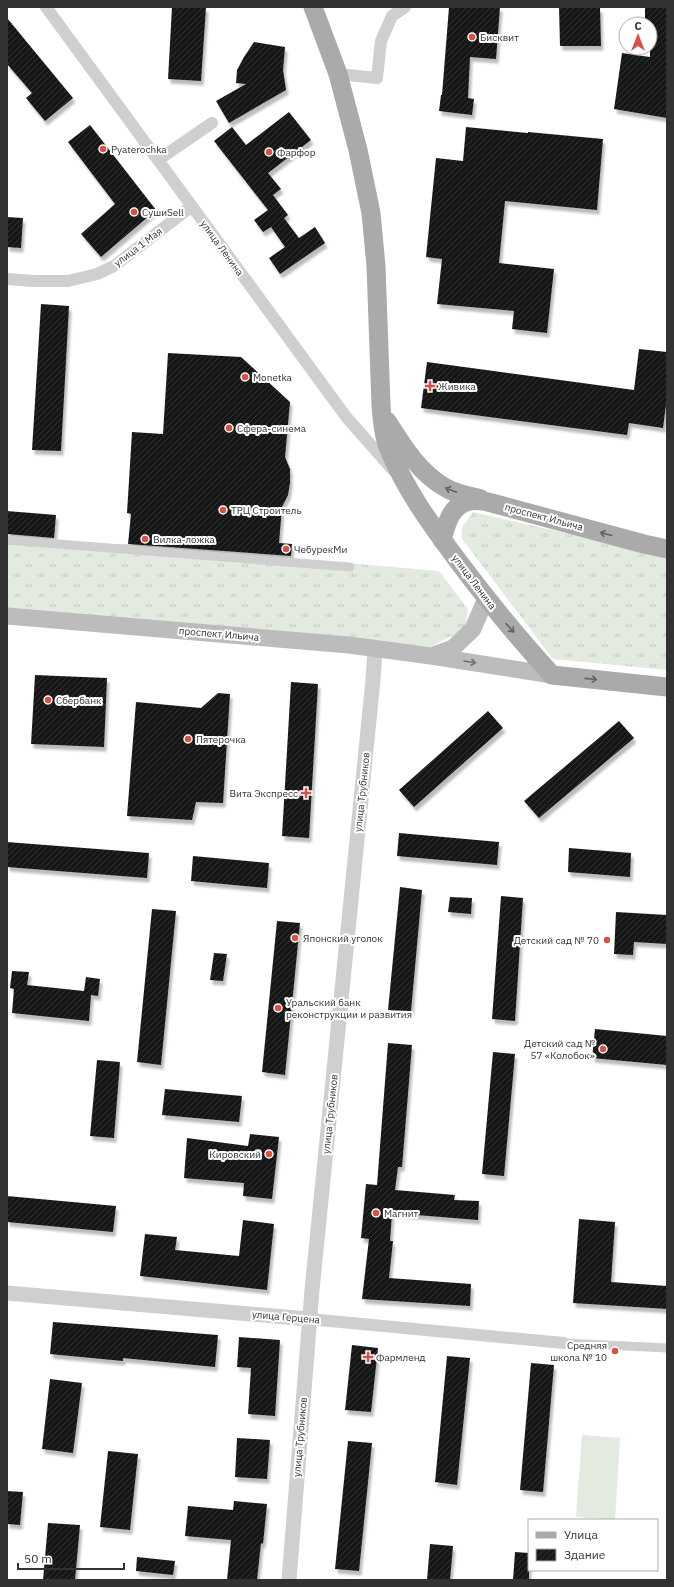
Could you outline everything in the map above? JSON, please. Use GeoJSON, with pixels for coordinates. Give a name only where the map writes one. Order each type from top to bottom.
{"type":"FeatureCollection","features":[{"type":"Feature","properties":{"kind":"main road","name":"улица Ленина"},"geometry":{"type":"LineString","coordinates":[[313,7],[338,74],[358,150],[371,213],[376,266],[381,411],[388,446],[405,483],[442,540],[506,624],[552,675]]}},
{"type":"Feature","properties":{"kind":"main road"},"geometry":{"type":"LineString","coordinates":[[381,411],[416,464],[446,488],[488,502]]}},
{"type":"Feature","properties":{"kind":"main road","name":"проспект Ильича"},"geometry":{"type":"LineString","coordinates":[[442,540],[452,512],[460,505],[469,501],[488,502],[644,544],[667,548]]}},
{"type":"Feature","properties":{"kind":"main road","name":"проспект Ильича"},"geometry":{"type":"LineString","coordinates":[[431,656],[453,648],[473,629],[486,598]]}},
{"type":"Feature","properties":{"kind":"main road","name":"проспект Ильича"},"geometry":{"type":"LineString","coordinates":[[7,616],[374,648],[552,675],[667,687]]}},
{"type":"Feature","properties":{"kind":"street","name":"улица Ленина"},"geometry":{"type":"LineString","coordinates":[[46,7],[346,418],[405,483]]}},
{"type":"Feature","properties":{"kind":"street"},"geometry":{"type":"LineString","coordinates":[[338,74],[377,78],[381,41],[392,16],[405,7]]}},
{"type":"Feature","properties":{"kind":"street"},"geometry":{"type":"LineString","coordinates":[[158,160],[212,123]]}},
{"type":"Feature","properties":{"kind":"street","name":"улица 1 Мая"},"geometry":{"type":"LineString","coordinates":[[7,279],[68,281],[97,274],[114,266],[192,206]]}},
{"type":"Feature","properties":{"kind":"street"},"geometry":{"type":"LineString","coordinates":[[7,540],[350,567]]}},
{"type":"Feature","properties":{"kind":"street","name":"улица Трубников"},"geometry":{"type":"LineString","coordinates":[[289,1580],[310,1319],[373,680],[374,648]]}},
{"type":"Feature","properties":{"kind":"street","name":"улица Герцена"},"geometry":{"type":"LineString","coordinates":[[7,1293],[564,1343]]}},
{"type":"Feature","properties":{"kind":"street"},"geometry":{"type":"LineString","coordinates":[[564,1343],[667,1348]]}},
{"type":"Feature","properties":{"kind":"green space"},"geometry":{"type":"Polygon","coordinates":[[[473,512],[667,556],[667,670],[553,659],[462,539],[462,528],[473,512]]]}},
{"type":"Feature","properties":{"kind":"green space"},"geometry":{"type":"Polygon","coordinates":[[[7,540],[63,544],[128,544],[439,571],[468,609],[466,627],[456,634],[430,647],[7,609],[7,540]]]}},
{"type":"Feature","properties":{"kind":"green space"},"geometry":{"type":"Polygon","coordinates":[[[582,1435],[620,1438],[615,1519],[576,1517],[582,1435]]]}},
{"type":"Feature","properties":{"kind":"building"},"geometry":{"type":"Polygon","coordinates":[[[172,7],[206,7],[201,81],[168,79],[172,7]]]}},
{"type":"Feature","properties":{"kind":"building","name":"Бисквит"},"geometry":{"type":"Polygon","coordinates":[[[449,7],[500,7],[496,59],[470,57],[468,98],[474,99],[472,115],[439,111],[442,95],[449,7]]]}},
{"type":"Feature","properties":{"kind":"building"},"geometry":{"type":"Polygon","coordinates":[[[559,7],[600,8],[601,46],[560,46],[559,7]]]}},
{"type":"Feature","properties":{"kind":"building"},"geometry":{"type":"Polygon","coordinates":[[[645,7],[667,7],[667,118],[614,109],[622,56],[658,56],[658,16],[645,16],[645,7]]]}},
{"type":"Feature","properties":{"kind":"building"},"geometry":{"type":"Polygon","coordinates":[[[7,18],[73,98],[45,121],[26,98],[32,93],[7,64],[7,18]]]}},
{"type":"Feature","properties":{"kind":"building"},"geometry":{"type":"Polygon","coordinates":[[[254,42],[285,47],[283,70],[286,90],[229,123],[216,101],[246,84],[236,83],[237,70],[254,42]]]}},
{"type":"Feature","properties":{"kind":"building"},"geometry":{"type":"Polygon","coordinates":[[[289,112],[311,140],[268,173],[281,189],[273,195],[288,215],[284,218],[299,238],[315,227],[325,243],[280,274],[269,258],[285,247],[271,227],[263,232],[254,220],[268,210],[214,141],[232,127],[246,145],[289,112]]]}},
{"type":"Feature","properties":{"kind":"building"},"geometry":{"type":"Polygon","coordinates":[[[90,125],[156,210],[101,257],[81,234],[115,204],[68,142],[90,125]]]}},
{"type":"Feature","properties":{"kind":"building"},"geometry":{"type":"Polygon","coordinates":[[[466,127],[603,139],[597,210],[505,201],[499,263],[554,269],[547,333],[512,329],[514,311],[437,304],[442,259],[426,257],[436,158],[463,161],[466,127]]]}},
{"type":"Feature","properties":{"kind":"building"},"geometry":{"type":"Polygon","coordinates":[[[7,217],[23,218],[21,248],[7,247],[7,217]]]}},
{"type":"Feature","properties":{"kind":"building"},"geometry":{"type":"Polygon","coordinates":[[[41,304],[69,306],[61,451],[32,450],[41,304]]]}},
{"type":"Feature","properties":{"kind":"building"},"geometry":{"type":"Polygon","coordinates":[[[639,349],[667,352],[667,397],[663,428],[629,423],[627,435],[421,408],[427,362],[634,390],[639,349]]]}},
{"type":"Feature","properties":{"kind":"building"},"geometry":{"type":"Polygon","coordinates":[[[168,353],[241,357],[290,402],[285,457],[290,469],[290,483],[288,495],[282,507],[279,543],[292,544],[291,556],[128,544],[131,514],[127,513],[132,432],[163,434],[168,353]]]}},
{"type":"Feature","properties":{"kind":"building"},"geometry":{"type":"Polygon","coordinates":[[[7,511],[56,515],[54,538],[7,534],[7,511]]]}},
{"type":"Feature","properties":{"kind":"building"},"geometry":{"type":"Polygon","coordinates":[[[35,675],[107,678],[104,747],[31,744],[35,675]]]}},
{"type":"Feature","properties":{"kind":"building"},"geometry":{"type":"Polygon","coordinates":[[[291,682],[318,684],[309,838],[282,836],[291,682]]]}},
{"type":"Feature","properties":{"kind":"building"},"geometry":{"type":"Polygon","coordinates":[[[218,693],[230,694],[223,803],[196,802],[192,820],[127,816],[136,702],[201,708],[218,693]]]}},
{"type":"Feature","properties":{"kind":"building"},"geometry":{"type":"Polygon","coordinates":[[[488,711],[503,728],[414,807],[399,790],[488,711]]]}},
{"type":"Feature","properties":{"kind":"building"},"geometry":{"type":"Polygon","coordinates":[[[619,721],[634,738],[539,818],[524,801],[619,721]]]}},
{"type":"Feature","properties":{"kind":"building"},"geometry":{"type":"Polygon","coordinates":[[[399,833],[499,842],[497,865],[397,856],[399,833]]]}},
{"type":"Feature","properties":{"kind":"building"},"geometry":{"type":"Polygon","coordinates":[[[7,842],[149,853],[147,878],[7,867],[7,842]]]}},
{"type":"Feature","properties":{"kind":"building"},"geometry":{"type":"Polygon","coordinates":[[[569,848],[631,853],[630,877],[568,872],[569,848]]]}},
{"type":"Feature","properties":{"kind":"building"},"geometry":{"type":"Polygon","coordinates":[[[193,856],[269,863],[267,888],[191,881],[193,856]]]}},
{"type":"Feature","properties":{"kind":"building"},"geometry":{"type":"Polygon","coordinates":[[[400,887],[422,890],[411,1011],[388,1010],[400,887]]]}},
{"type":"Feature","properties":{"kind":"building"},"geometry":{"type":"Polygon","coordinates":[[[501,896],[523,898],[515,1021],[492,1019],[501,896]]]}},
{"type":"Feature","properties":{"kind":"building"},"geometry":{"type":"Polygon","coordinates":[[[450,897],[472,898],[471,914],[448,912],[450,897]]]}},
{"type":"Feature","properties":{"kind":"building"},"geometry":{"type":"Polygon","coordinates":[[[152,909],[176,911],[161,1065],[137,1062],[152,909]]]}},
{"type":"Feature","properties":{"kind":"building"},"geometry":{"type":"Polygon","coordinates":[[[616,912],[667,915],[667,944],[634,942],[633,955],[614,954],[616,912]]]}},
{"type":"Feature","properties":{"kind":"building"},"geometry":{"type":"Polygon","coordinates":[[[277,921],[300,923],[285,1075],[262,1072],[277,921]]]}},
{"type":"Feature","properties":{"kind":"building"},"geometry":{"type":"Polygon","coordinates":[[[214,953],[227,954],[223,981],[210,980],[214,953]]]}},
{"type":"Feature","properties":{"kind":"building"},"geometry":{"type":"Polygon","coordinates":[[[12,971],[29,972],[27,985],[84,991],[86,977],[100,979],[98,996],[91,995],[89,1021],[12,1013],[14,989],[10,988],[12,971]]]}},
{"type":"Feature","properties":{"kind":"building"},"geometry":{"type":"Polygon","coordinates":[[[595,1029],[667,1036],[667,1065],[592,1058],[595,1029]]]}},
{"type":"Feature","properties":{"kind":"building"},"geometry":{"type":"Polygon","coordinates":[[[388,1043],[412,1045],[402,1167],[398,1167],[395,1190],[455,1195],[454,1200],[479,1201],[478,1220],[392,1213],[390,1241],[393,1241],[389,1278],[471,1284],[470,1306],[362,1299],[369,1239],[361,1238],[366,1184],[377,1185],[388,1043]]]}},
{"type":"Feature","properties":{"kind":"building"},"geometry":{"type":"Polygon","coordinates":[[[493,1052],[515,1054],[504,1176],[482,1174],[493,1052]]]}},
{"type":"Feature","properties":{"kind":"building"},"geometry":{"type":"Polygon","coordinates":[[[97,1060],[120,1062],[114,1138],[90,1136],[97,1060]]]}},
{"type":"Feature","properties":{"kind":"building"},"geometry":{"type":"Polygon","coordinates":[[[165,1089],[242,1096],[239,1122],[162,1115],[165,1089]]]}},
{"type":"Feature","properties":{"kind":"building"},"geometry":{"type":"Polygon","coordinates":[[[250,1134],[279,1137],[272,1199],[243,1196],[244,1183],[184,1178],[187,1138],[248,1146],[250,1134]]]}},
{"type":"Feature","properties":{"kind":"building"},"geometry":{"type":"Polygon","coordinates":[[[7,1196],[116,1206],[113,1232],[7,1222],[7,1196]]]}},
{"type":"Feature","properties":{"kind":"building"},"geometry":{"type":"Polygon","coordinates":[[[579,1219],[615,1222],[611,1282],[667,1286],[667,1309],[573,1303],[579,1219]]]}},
{"type":"Feature","properties":{"kind":"building"},"geometry":{"type":"Polygon","coordinates":[[[243,1220],[274,1224],[267,1290],[140,1276],[145,1234],[177,1237],[175,1250],[239,1256],[243,1220]]]}},
{"type":"Feature","properties":{"kind":"building"},"geometry":{"type":"Polygon","coordinates":[[[53,1322],[218,1335],[215,1367],[123,1358],[123,1361],[50,1354],[53,1322]]]}},
{"type":"Feature","properties":{"kind":"building"},"geometry":{"type":"Polygon","coordinates":[[[239,1337],[280,1340],[275,1416],[248,1414],[251,1368],[237,1367],[239,1337]]]}},
{"type":"Feature","properties":{"kind":"building"},"geometry":{"type":"Polygon","coordinates":[[[352,1345],[378,1348],[371,1412],[345,1410],[352,1345]]]}},
{"type":"Feature","properties":{"kind":"building"},"geometry":{"type":"Polygon","coordinates":[[[447,1356],[470,1358],[457,1485],[435,1482],[447,1356]]]}},
{"type":"Feature","properties":{"kind":"building"},"geometry":{"type":"Polygon","coordinates":[[[531,1363],[554,1365],[543,1492],[520,1490],[531,1363]]]}},
{"type":"Feature","properties":{"kind":"building"},"geometry":{"type":"Polygon","coordinates":[[[50,1379],[82,1383],[73,1453],[42,1449],[50,1379]]]}},
{"type":"Feature","properties":{"kind":"building"},"geometry":{"type":"Polygon","coordinates":[[[237,1438],[270,1440],[267,1479],[235,1477],[237,1438]]]}},
{"type":"Feature","properties":{"kind":"building"},"geometry":{"type":"Polygon","coordinates":[[[348,1441],[372,1443],[359,1571],[335,1569],[348,1441]]]}},
{"type":"Feature","properties":{"kind":"building"},"geometry":{"type":"Polygon","coordinates":[[[108,1451],[138,1454],[130,1530],[100,1527],[108,1451]]]}},
{"type":"Feature","properties":{"kind":"building"},"geometry":{"type":"Polygon","coordinates":[[[7,1491],[23,1492],[20,1525],[7,1524],[7,1491]]]}},
{"type":"Feature","properties":{"kind":"building"},"geometry":{"type":"Polygon","coordinates":[[[234,1501],[267,1504],[263,1544],[261,1543],[257,1580],[227,1580],[231,1540],[185,1536],[188,1506],[233,1510],[234,1501]]]}},
{"type":"Feature","properties":{"kind":"building"},"geometry":{"type":"Polygon","coordinates":[[[48,1523],[80,1525],[75,1580],[43,1580],[48,1523]]]}},
{"type":"Feature","properties":{"kind":"building"},"geometry":{"type":"Polygon","coordinates":[[[430,1544],[453,1546],[450,1580],[427,1580],[430,1544]]]}},
{"type":"Feature","properties":{"kind":"building"},"geometry":{"type":"Polygon","coordinates":[[[515,1552],[528,1553],[529,1580],[513,1580],[515,1552]]]}},
{"type":"Feature","properties":{"kind":"building"},"geometry":{"type":"Polygon","coordinates":[[[137,1557],[175,1561],[173,1575],[136,1571],[137,1557]]]}},
{"type":"Feature","properties":{"kind":"place","name":"Бисквит"},"geometry":{"type":"Point","coordinates":[472,37]}},
{"type":"Feature","properties":{"kind":"place","name":"Pyaterochka"},"geometry":{"type":"Point","coordinates":[103,149]}},
{"type":"Feature","properties":{"kind":"place","name":"Фарфор"},"geometry":{"type":"Point","coordinates":[269,152]}},
{"type":"Feature","properties":{"kind":"place","name":"СушиSell"},"geometry":{"type":"Point","coordinates":[134,212]}},
{"type":"Feature","properties":{"kind":"place","name":"Monetka"},"geometry":{"type":"Point","coordinates":[245,377]}},
{"type":"Feature","properties":{"kind":"place","name":"Живика"},"geometry":{"type":"Point","coordinates":[430,386]}},
{"type":"Feature","properties":{"kind":"place","name":"Сфера-синема"},"geometry":{"type":"Point","coordinates":[229,428]}},
{"type":"Feature","properties":{"kind":"place","name":"ТРЦ Строитель"},"geometry":{"type":"Point","coordinates":[223,510]}},
{"type":"Feature","properties":{"kind":"place","name":"Вилка-ложка"},"geometry":{"type":"Point","coordinates":[145,539]}},
{"type":"Feature","properties":{"kind":"place","name":"ЧебурекМи"},"geometry":{"type":"Point","coordinates":[286,549]}},
{"type":"Feature","properties":{"kind":"place","name":"Сбербанк"},"geometry":{"type":"Point","coordinates":[48,700]}},
{"type":"Feature","properties":{"kind":"place","name":"Пятерочка"},"geometry":{"type":"Point","coordinates":[188,739]}},
{"type":"Feature","properties":{"kind":"place","name":"Вита Экспресс"},"geometry":{"type":"Point","coordinates":[306,793]}},
{"type":"Feature","properties":{"kind":"place","name":"Японский уголок"},"geometry":{"type":"Point","coordinates":[295,938]}},
{"type":"Feature","properties":{"kind":"place","name":"Детский сад № 70"},"geometry":{"type":"Point","coordinates":[607,940]}},
{"type":"Feature","properties":{"kind":"place","name":"Уральский банк реконструкции и развития"},"geometry":{"type":"Point","coordinates":[278,1008]}},
{"type":"Feature","properties":{"kind":"place","name":"Детский сад № 57 «Колобок»"},"geometry":{"type":"Point","coordinates":[603,1049]}},
{"type":"Feature","properties":{"kind":"place","name":"Кировский"},"geometry":{"type":"Point","coordinates":[269,1154]}},
{"type":"Feature","properties":{"kind":"place","name":"Магнит"},"geometry":{"type":"Point","coordinates":[376,1213]}},
{"type":"Feature","properties":{"kind":"place","name":"Средняя школа № 10"},"geometry":{"type":"Point","coordinates":[615,1351]}},
{"type":"Feature","properties":{"kind":"place","name":"Фармленд"},"geometry":{"type":"Point","coordinates":[368,1357]}}]}
